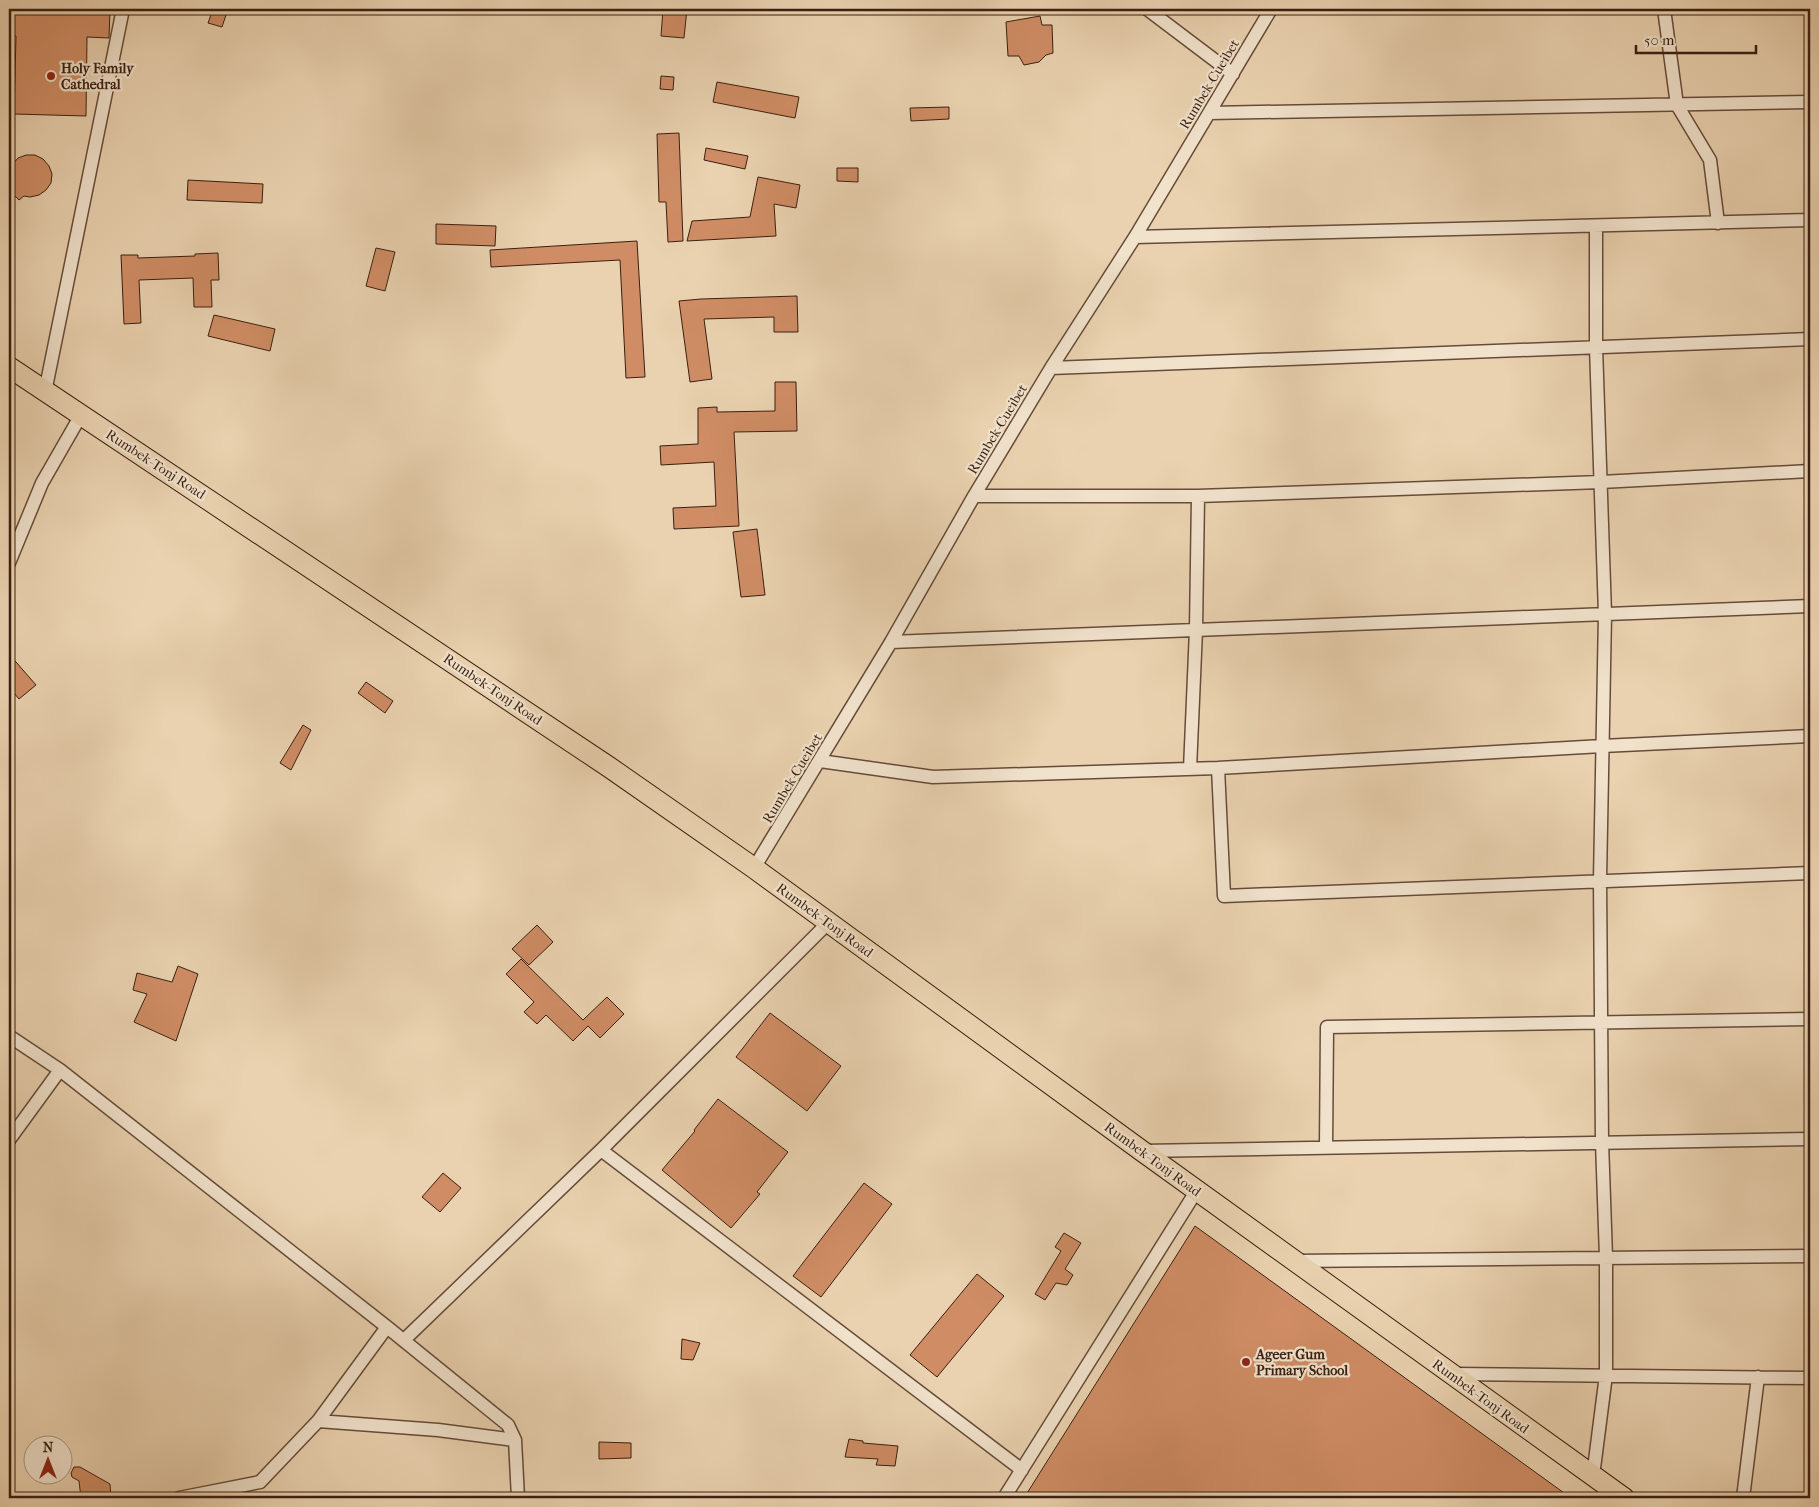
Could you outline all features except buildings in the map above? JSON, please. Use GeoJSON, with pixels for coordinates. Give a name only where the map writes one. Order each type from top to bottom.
{"type":"FeatureCollection","features":[{"type":"Feature","properties":{"kind":"main road","name":"Rumbek-Tonj Road"},"geometry":{"type":"LineString","coordinates":[[9,368],[609,767],[754,868],[1142,1151],[1624,1498]]}},
{"type":"Feature","properties":{"kind":"street"},"geometry":{"type":"LineString","coordinates":[[45,392],[123,9]]}},
{"type":"Feature","properties":{"kind":"street"},"geometry":{"type":"LineString","coordinates":[[1147,9],[1233,74]]}},
{"type":"Feature","properties":{"kind":"street","name":"Rumbek-Cueibet"},"geometry":{"type":"LineString","coordinates":[[754,868],[891,642],[974,496],[1135,237],[1271,9]]}},
{"type":"Feature","properties":{"kind":"street"},"geometry":{"type":"LineString","coordinates":[[1664,9],[1677,105],[1710,160],[1718,223]]}},
{"type":"Feature","properties":{"kind":"street"},"geometry":{"type":"LineString","coordinates":[[1209,113],[1810,102]]}},
{"type":"Feature","properties":{"kind":"street"},"geometry":{"type":"LineString","coordinates":[[1135,237],[1810,220]]}},
{"type":"Feature","properties":{"kind":"street"},"geometry":{"type":"LineString","coordinates":[[1593,1476],[1606,1376],[1600,880],[1605,614],[1596,347],[1596,226]]}},
{"type":"Feature","properties":{"kind":"street"},"geometry":{"type":"LineString","coordinates":[[1052,368],[1810,339]]}},
{"type":"Feature","properties":{"kind":"street"},"geometry":{"type":"LineString","coordinates":[[9,563],[42,483],[81,415]]}},
{"type":"Feature","properties":{"kind":"street"},"geometry":{"type":"LineString","coordinates":[[974,496],[1198,496],[1601,482],[1810,472]]}},
{"type":"Feature","properties":{"kind":"street"},"geometry":{"type":"LineString","coordinates":[[1190,769],[1196,630],[1198,496]]}},
{"type":"Feature","properties":{"kind":"street"},"geometry":{"type":"LineString","coordinates":[[891,642],[1810,606]]}},
{"type":"Feature","properties":{"kind":"street"},"geometry":{"type":"LineString","coordinates":[[820,761],[933,777],[1218,768],[1810,736]]}},
{"type":"Feature","properties":{"kind":"street"},"geometry":{"type":"LineString","coordinates":[[1218,768],[1224,896],[1810,873]]}},
{"type":"Feature","properties":{"kind":"street"},"geometry":{"type":"LineString","coordinates":[[404,1340],[601,1150],[828,923]]}},
{"type":"Feature","properties":{"kind":"street"},"geometry":{"type":"LineString","coordinates":[[1326,1147],[1327,1027],[1810,1019]]}},
{"type":"Feature","properties":{"kind":"street"},"geometry":{"type":"LineString","coordinates":[[9,1036],[60,1070],[404,1340],[508,1425],[515,1440],[518,1498]]}},
{"type":"Feature","properties":{"kind":"street"},"geometry":{"type":"LineString","coordinates":[[9,1140],[60,1070]]}},
{"type":"Feature","properties":{"kind":"street"},"geometry":{"type":"LineString","coordinates":[[1142,1151],[1810,1139]]}},
{"type":"Feature","properties":{"kind":"street"},"geometry":{"type":"LineString","coordinates":[[601,1150],[1022,1470]]}},
{"type":"Feature","properties":{"kind":"street"},"geometry":{"type":"LineString","coordinates":[[1004,1498],[1197,1190]]}},
{"type":"Feature","properties":{"kind":"street"},"geometry":{"type":"LineString","coordinates":[[1294,1261],[1810,1256]]}},
{"type":"Feature","properties":{"kind":"street"},"geometry":{"type":"LineString","coordinates":[[179,1498],[260,1482],[318,1421],[387,1327]]}},
{"type":"Feature","properties":{"kind":"street"},"geometry":{"type":"LineString","coordinates":[[1451,1374],[1810,1378]]}},
{"type":"Feature","properties":{"kind":"street"},"geometry":{"type":"LineString","coordinates":[[1743,1498],[1758,1377]]}},
{"type":"Feature","properties":{"kind":"street"},"geometry":{"type":"LineString","coordinates":[[318,1421],[438,1430],[515,1440]]}},
{"type":"Feature","properties":{"kind":"place","name":"Holy Family Cathedral"},"geometry":{"type":"Point","coordinates":[51,76]}},
{"type":"Feature","properties":{"kind":"place","name":"Ageer Gum Primary School"},"geometry":{"type":"Point","coordinates":[1246,1362]}}]}
